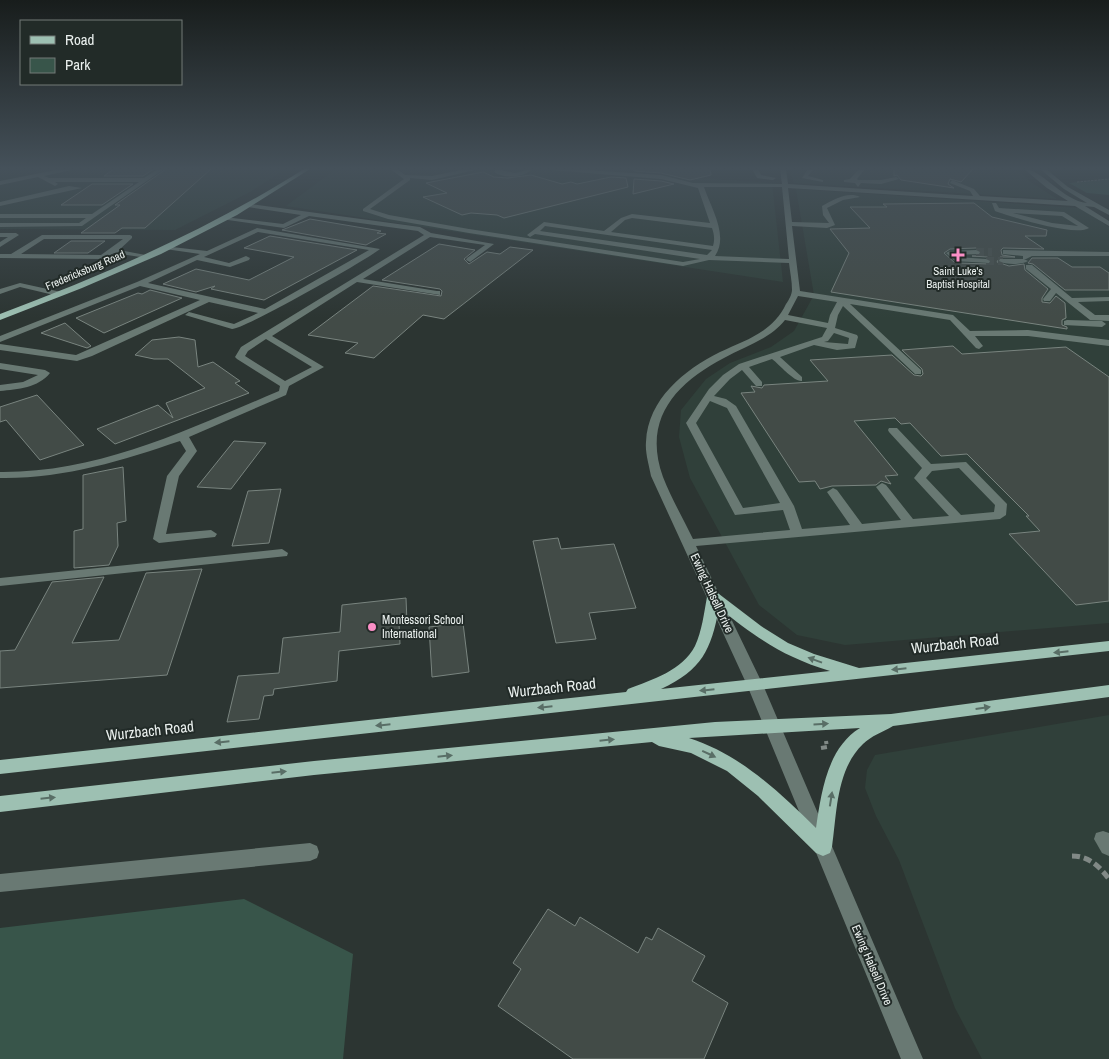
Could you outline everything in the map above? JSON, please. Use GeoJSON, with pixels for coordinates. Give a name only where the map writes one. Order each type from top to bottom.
{"type":"FeatureCollection","features":[{"type":"Feature","properties":{"kind":"main road","name":"Fredericksburg Road"},"geometry":{"type":"LineString","coordinates":[[0,317],[147,256],[224,219]]}},
{"type":"Feature","properties":{"kind":"main road"},"geometry":{"type":"LineString","coordinates":[[620,699],[664,681],[684,668],[701,649],[714,596],[764,635],[784,647],[833,666],[862,673]]}},
{"type":"Feature","properties":{"kind":"main road","name":"Wurzbach Road"},"geometry":{"type":"LineString","coordinates":[[0,767],[1109,646]]}},
{"type":"Feature","properties":{"kind":"main road"},"geometry":{"type":"LineString","coordinates":[[0,804],[304,769],[715,729],[892,720],[1109,690]]}},
{"type":"Feature","properties":{"kind":"main road"},"geometry":{"type":"LineString","coordinates":[[822,847],[834,777],[842,760],[858,738],[892,720]]}},
{"type":"Feature","properties":{"kind":"main road"},"geometry":{"type":"LineString","coordinates":[[646,736],[696,748],[722,760],[758,784],[822,847]]}},
{"type":"Feature","properties":{"kind":"street"},"geometry":{"type":"LineString","coordinates":[[0,225],[80,225],[90,218]]}},
{"type":"Feature","properties":{"kind":"street"},"geometry":{"type":"LineString","coordinates":[[224,219],[284,226],[299,218]]}},
{"type":"Feature","properties":{"kind":"street"},"geometry":{"type":"LineString","coordinates":[[341,218],[420,229],[429,235],[491,244],[470,260]]}},
{"type":"Feature","properties":{"kind":"street"},"geometry":{"type":"LineString","coordinates":[[397,218],[683,264],[701,262],[710,258],[718,244],[712,218]]}},
{"type":"Feature","properties":{"kind":"street"},"geometry":{"type":"LineString","coordinates":[[605,233],[624,218]]}},
{"type":"Feature","properties":{"kind":"street"},"geometry":{"type":"LineString","coordinates":[[652,218],[715,226]]}},
{"type":"Feature","properties":{"kind":"street"},"geometry":{"type":"LineString","coordinates":[[787,218],[796,293],[953,318],[979,346]]}},
{"type":"Feature","properties":{"kind":"street"},"geometry":{"type":"LineString","coordinates":[[788,224],[827,226],[833,224],[829,218]]}},
{"type":"Feature","properties":{"kind":"street"},"geometry":{"type":"LineString","coordinates":[[1037,218],[1072,228],[1086,228],[1071,218]]}},
{"type":"Feature","properties":{"kind":"street"},"geometry":{"type":"LineString","coordinates":[[524,239],[544,224],[716,248]]}},
{"type":"Feature","properties":{"kind":"street"},"geometry":{"type":"LineString","coordinates":[[0,339],[140,284],[258,230],[376,249],[266,312],[235,327],[189,316]]}},
{"type":"Feature","properties":{"kind":"street"},"geometry":{"type":"LineString","coordinates":[[533,232],[710,258],[793,261]]}},
{"type":"Feature","properties":{"kind":"street"},"geometry":{"type":"LineString","coordinates":[[285,385],[240,357],[244,349],[429,235]]}},
{"type":"Feature","properties":{"kind":"street"},"geometry":{"type":"LineString","coordinates":[[0,236],[16,236],[0,245]]}},
{"type":"Feature","properties":{"kind":"street"},"geometry":{"type":"LineString","coordinates":[[0,256],[102,257],[130,238],[42,237],[13,256]]}},
{"type":"Feature","properties":{"kind":"street"},"geometry":{"type":"LineString","coordinates":[[165,247],[208,253]]}},
{"type":"Feature","properties":{"kind":"street"},"geometry":{"type":"LineString","coordinates":[[113,251],[147,256]]}},
{"type":"Feature","properties":{"kind":"street"},"geometry":{"type":"LineString","coordinates":[[966,252],[976,261]]}},
{"type":"Feature","properties":{"kind":"street"},"geometry":{"type":"LineString","coordinates":[[976,252],[950,253],[955,259],[986,261]]}},
{"type":"Feature","properties":{"kind":"street"},"geometry":{"type":"LineString","coordinates":[[1006,252],[1027,260],[1055,289],[1093,318],[1109,318]]}},
{"type":"Feature","properties":{"kind":"street"},"geometry":{"type":"LineString","coordinates":[[1003,261],[1109,254]]}},
{"type":"Feature","properties":{"kind":"street"},"geometry":{"type":"LineString","coordinates":[[196,258],[230,265],[246,258]]}},
{"type":"Feature","properties":{"kind":"street"},"geometry":{"type":"LineString","coordinates":[[358,280],[437,293]]}},
{"type":"Feature","properties":{"kind":"street"},"geometry":{"type":"LineString","coordinates":[[140,284],[266,312]]}},
{"type":"Feature","properties":{"kind":"street"},"geometry":{"type":"LineString","coordinates":[[0,292],[20,285],[58,294]]}},
{"type":"Feature","properties":{"kind":"street"},"geometry":{"type":"LineString","coordinates":[[1046,298],[1055,289]]}},
{"type":"Feature","properties":{"kind":"street","name":"Ewing Halsell Drive"},"geometry":{"type":"LineString","coordinates":[[796,293],[783,317],[764,334],[706,363],[683,379],[660,408],[652,428],[652,453],[657,476],[755,685],[912,1059]]}},
{"type":"Feature","properties":{"kind":"street"},"geometry":{"type":"LineString","coordinates":[[1070,300],[1109,297]]}},
{"type":"Feature","properties":{"kind":"street"},"geometry":{"type":"LineString","coordinates":[[0,347],[77,358],[208,299]]}},
{"type":"Feature","properties":{"kind":"street"},"geometry":{"type":"LineString","coordinates":[[788,506],[740,512],[691,423],[700,406],[731,373],[743,366],[815,343],[825,338],[842,301]]}},
{"type":"Feature","properties":{"kind":"street"},"geometry":{"type":"LineString","coordinates":[[842,301],[918,372]]}},
{"type":"Feature","properties":{"kind":"street"},"geometry":{"type":"LineString","coordinates":[[783,317],[831,328],[854,337],[852,346],[837,348],[815,343]]}},
{"type":"Feature","properties":{"kind":"street"},"geometry":{"type":"LineString","coordinates":[[1067,323],[1109,325]]}},
{"type":"Feature","properties":{"kind":"street"},"geometry":{"type":"LineString","coordinates":[[968,334],[1028,333],[1109,344]]}},
{"type":"Feature","properties":{"kind":"street"},"geometry":{"type":"LineString","coordinates":[[0,475],[60,471],[120,458],[183,436],[283,392],[285,385],[319,367],[266,336]]}},
{"type":"Feature","properties":{"kind":"street"},"geometry":{"type":"LineString","coordinates":[[772,356],[786,365],[799,379]]}},
{"type":"Feature","properties":{"kind":"street"},"geometry":{"type":"LineString","coordinates":[[0,366],[45,373],[41,379],[21,385],[0,388]]}},
{"type":"Feature","properties":{"kind":"street"},"geometry":{"type":"LineString","coordinates":[[743,366],[759,384]]}},
{"type":"Feature","properties":{"kind":"street"},"geometry":{"type":"LineString","coordinates":[[708,398],[722,401],[731,406],[788,506],[797,533]]}},
{"type":"Feature","properties":{"kind":"street"},"geometry":{"type":"LineString","coordinates":[[893,430],[928,468]]}},
{"type":"Feature","properties":{"kind":"street"},"geometry":{"type":"LineString","coordinates":[[183,436],[192,450],[173,476],[159,539],[211,534]]}},
{"type":"Feature","properties":{"kind":"street"},"geometry":{"type":"LineString","coordinates":[[689,543],[910,524],[1000,515],[1001,504],[962,464],[928,468],[920,478],[958,519]]}},
{"type":"Feature","properties":{"kind":"street"},"geometry":{"type":"LineString","coordinates":[[882,487],[910,524]]}},
{"type":"Feature","properties":{"kind":"street"},"geometry":{"type":"LineString","coordinates":[[833,492],[859,528]]}},
{"type":"Feature","properties":{"kind":"street"},"geometry":{"type":"LineString","coordinates":[[0,582],[282,553]]}},
{"type":"Feature","properties":{"kind":"street"},"geometry":{"type":"LineString","coordinates":[[0,884],[46,877],[310,852]]}},
{"type":"Feature","properties":{"kind":"path"},"geometry":{"type":"LineString","coordinates":[[821,748],[828,747],[826,741]]}},
{"type":"Feature","properties":{"kind":"path"},"geometry":{"type":"LineString","coordinates":[[1072,856],[1082,855],[1092,861],[1100,867],[1109,879]]}},
{"type":"Feature","properties":{"kind":"shaded area"},"geometry":{"type":"Polygon","coordinates":[[[0,218],[198,218],[175,230],[0,229],[0,218]]]}},
{"type":"Feature","properties":{"kind":"shaded area"},"geometry":{"type":"Polygon","coordinates":[[[367,218],[776,218],[783,282],[367,218]]]}},
{"type":"Feature","properties":{"kind":"shaded area"},"geometry":{"type":"Polygon","coordinates":[[[801,218],[1096,218],[1109,227],[1109,623],[845,645],[797,635],[759,605],[690,478],[679,437],[681,410],[706,379],[730,363],[771,347],[794,331],[814,295],[801,218]]]}},
{"type":"Feature","properties":{"kind":"shaded area"},"geometry":{"type":"Polygon","coordinates":[[[1109,715],[1109,1059],[982,1059],[955,1008],[899,860],[876,816],[865,788],[867,770],[875,755],[1109,715]]]}},
{"type":"Feature","properties":{"kind":"green space"},"geometry":{"type":"Polygon","coordinates":[[[244,899],[353,954],[343,1059],[0,1059],[0,928],[244,899]]]}},
{"type":"Feature","properties":{"kind":"building"},"geometry":{"type":"Polygon","coordinates":[[[101,218],[156,218],[145,228],[122,228],[115,233],[81,233],[101,218]]]}},
{"type":"Feature","properties":{"kind":"building"},"geometry":{"type":"Polygon","coordinates":[[[861,218],[998,218],[1047,230],[1046,236],[1025,236],[1044,249],[1003,248],[1001,250],[1002,255],[1015,257],[1000,257],[997,262],[1009,266],[1024,264],[1025,270],[1048,289],[1042,298],[1042,302],[1050,303],[1056,296],[1065,303],[1066,318],[1062,320],[1062,325],[1067,327],[1067,329],[831,292],[849,253],[830,229],[870,228],[861,218]],[[976,248],[950,249],[944,253],[955,263],[991,264],[992,260],[987,257],[972,256],[979,256],[982,253],[976,248]]]}},
{"type":"Feature","properties":{"kind":"building"},"geometry":{"type":"Polygon","coordinates":[[[310,219],[381,231],[377,233],[386,234],[366,245],[282,230],[310,219]]]}},
{"type":"Feature","properties":{"kind":"building"},"geometry":{"type":"Polygon","coordinates":[[[270,236],[357,250],[264,300],[211,289],[215,286],[196,292],[163,284],[196,269],[249,280],[294,257],[244,248],[270,236]]]}},
{"type":"Feature","properties":{"kind":"building"},"geometry":{"type":"Polygon","coordinates":[[[71,241],[105,241],[88,253],[54,253],[71,241]]]}},
{"type":"Feature","properties":{"kind":"building"},"geometry":{"type":"Polygon","coordinates":[[[439,244],[475,250],[464,259],[469,264],[487,252],[500,254],[510,247],[533,250],[444,319],[423,315],[374,358],[345,353],[358,343],[308,335],[373,286],[441,296],[442,291],[440,289],[382,280],[439,244]]]}},
{"type":"Feature","properties":{"kind":"building"},"geometry":{"type":"Polygon","coordinates":[[[1032,258],[1058,258],[1072,267],[1100,267],[1109,273],[1109,290],[1065,290],[1033,264],[1028,263],[1032,258]]]}},
{"type":"Feature","properties":{"kind":"building"},"geometry":{"type":"Polygon","coordinates":[[[150,290],[182,298],[104,333],[76,318],[138,293],[142,294],[150,290]]]}},
{"type":"Feature","properties":{"kind":"building"},"geometry":{"type":"Polygon","coordinates":[[[65,323],[91,346],[87,348],[41,333],[65,323]]]}},
{"type":"Feature","properties":{"kind":"building"},"geometry":{"type":"Polygon","coordinates":[[[179,337],[195,340],[198,367],[213,362],[240,381],[235,383],[249,393],[115,444],[97,429],[158,405],[173,418],[166,403],[205,388],[168,359],[154,359],[135,355],[152,340],[179,337]]]}},
{"type":"Feature","properties":{"kind":"building"},"geometry":{"type":"Polygon","coordinates":[[[953,346],[962,354],[1066,347],[1109,377],[1109,601],[1076,605],[1009,534],[1040,531],[1026,516],[1029,516],[967,454],[941,456],[910,423],[901,424],[895,418],[854,421],[898,475],[885,476],[891,484],[881,481],[876,485],[832,486],[820,489],[815,481],[799,482],[741,393],[755,392],[751,386],[762,388],[764,385],[828,381],[810,360],[892,355],[914,375],[921,376],[923,374],[922,369],[902,350],[953,346]]]}},
{"type":"Feature","properties":{"kind":"building"},"geometry":{"type":"Polygon","coordinates":[[[37,395],[84,445],[40,460],[6,420],[0,422],[0,407],[37,395]]]}},
{"type":"Feature","properties":{"kind":"building"},"geometry":{"type":"Polygon","coordinates":[[[234,441],[266,443],[231,489],[197,487],[234,441]]]}},
{"type":"Feature","properties":{"kind":"building"},"geometry":{"type":"Polygon","coordinates":[[[123,467],[126,521],[117,523],[118,546],[109,565],[74,568],[74,531],[83,529],[83,475],[123,467]]]}},
{"type":"Feature","properties":{"kind":"building"},"geometry":{"type":"Polygon","coordinates":[[[281,489],[269,543],[232,546],[248,491],[281,489]]]}},
{"type":"Feature","properties":{"kind":"building"},"geometry":{"type":"Polygon","coordinates":[[[558,538],[561,549],[614,544],[636,608],[589,613],[596,639],[556,643],[533,541],[558,538]]]}},
{"type":"Feature","properties":{"kind":"building"},"geometry":{"type":"Polygon","coordinates":[[[202,569],[167,675],[0,688],[0,651],[15,650],[52,582],[104,577],[72,643],[119,640],[146,573],[202,569]]]}},
{"type":"Feature","properties":{"kind":"building"},"geometry":{"type":"Polygon","coordinates":[[[406,598],[407,623],[399,624],[400,644],[339,651],[337,681],[274,689],[273,695],[264,696],[259,719],[227,722],[238,676],[279,673],[283,638],[340,632],[342,605],[406,598]]]}},
{"type":"Feature","properties":{"kind":"building"},"geometry":{"type":"Polygon","coordinates":[[[463,623],[469,672],[432,677],[429,627],[463,623]]]}},
{"type":"Feature","properties":{"kind":"building"},"geometry":{"type":"Polygon","coordinates":[[[548,909],[575,926],[580,917],[638,953],[646,937],[652,940],[658,928],[705,956],[692,981],[728,1003],[704,1059],[573,1059],[498,1006],[521,969],[513,963],[548,909]]]}},
{"type":"Feature","properties":{"kind":"tunnel"},"geometry":{"type":"LineString","coordinates":[[976,252],[992,252]]}},
{"type":"Feature","properties":{"kind":"tunnel"},"geometry":{"type":"LineString","coordinates":[[986,261],[1003,261]]}},
{"type":"Feature","properties":{"kind":"place","name":"Saint Luke's Baptist Hospital"},"geometry":{"type":"Point","coordinates":[958,255]}},
{"type":"Feature","properties":{"kind":"place","name":"Montessori School International"},"geometry":{"type":"Point","coordinates":[372,627]}}]}
